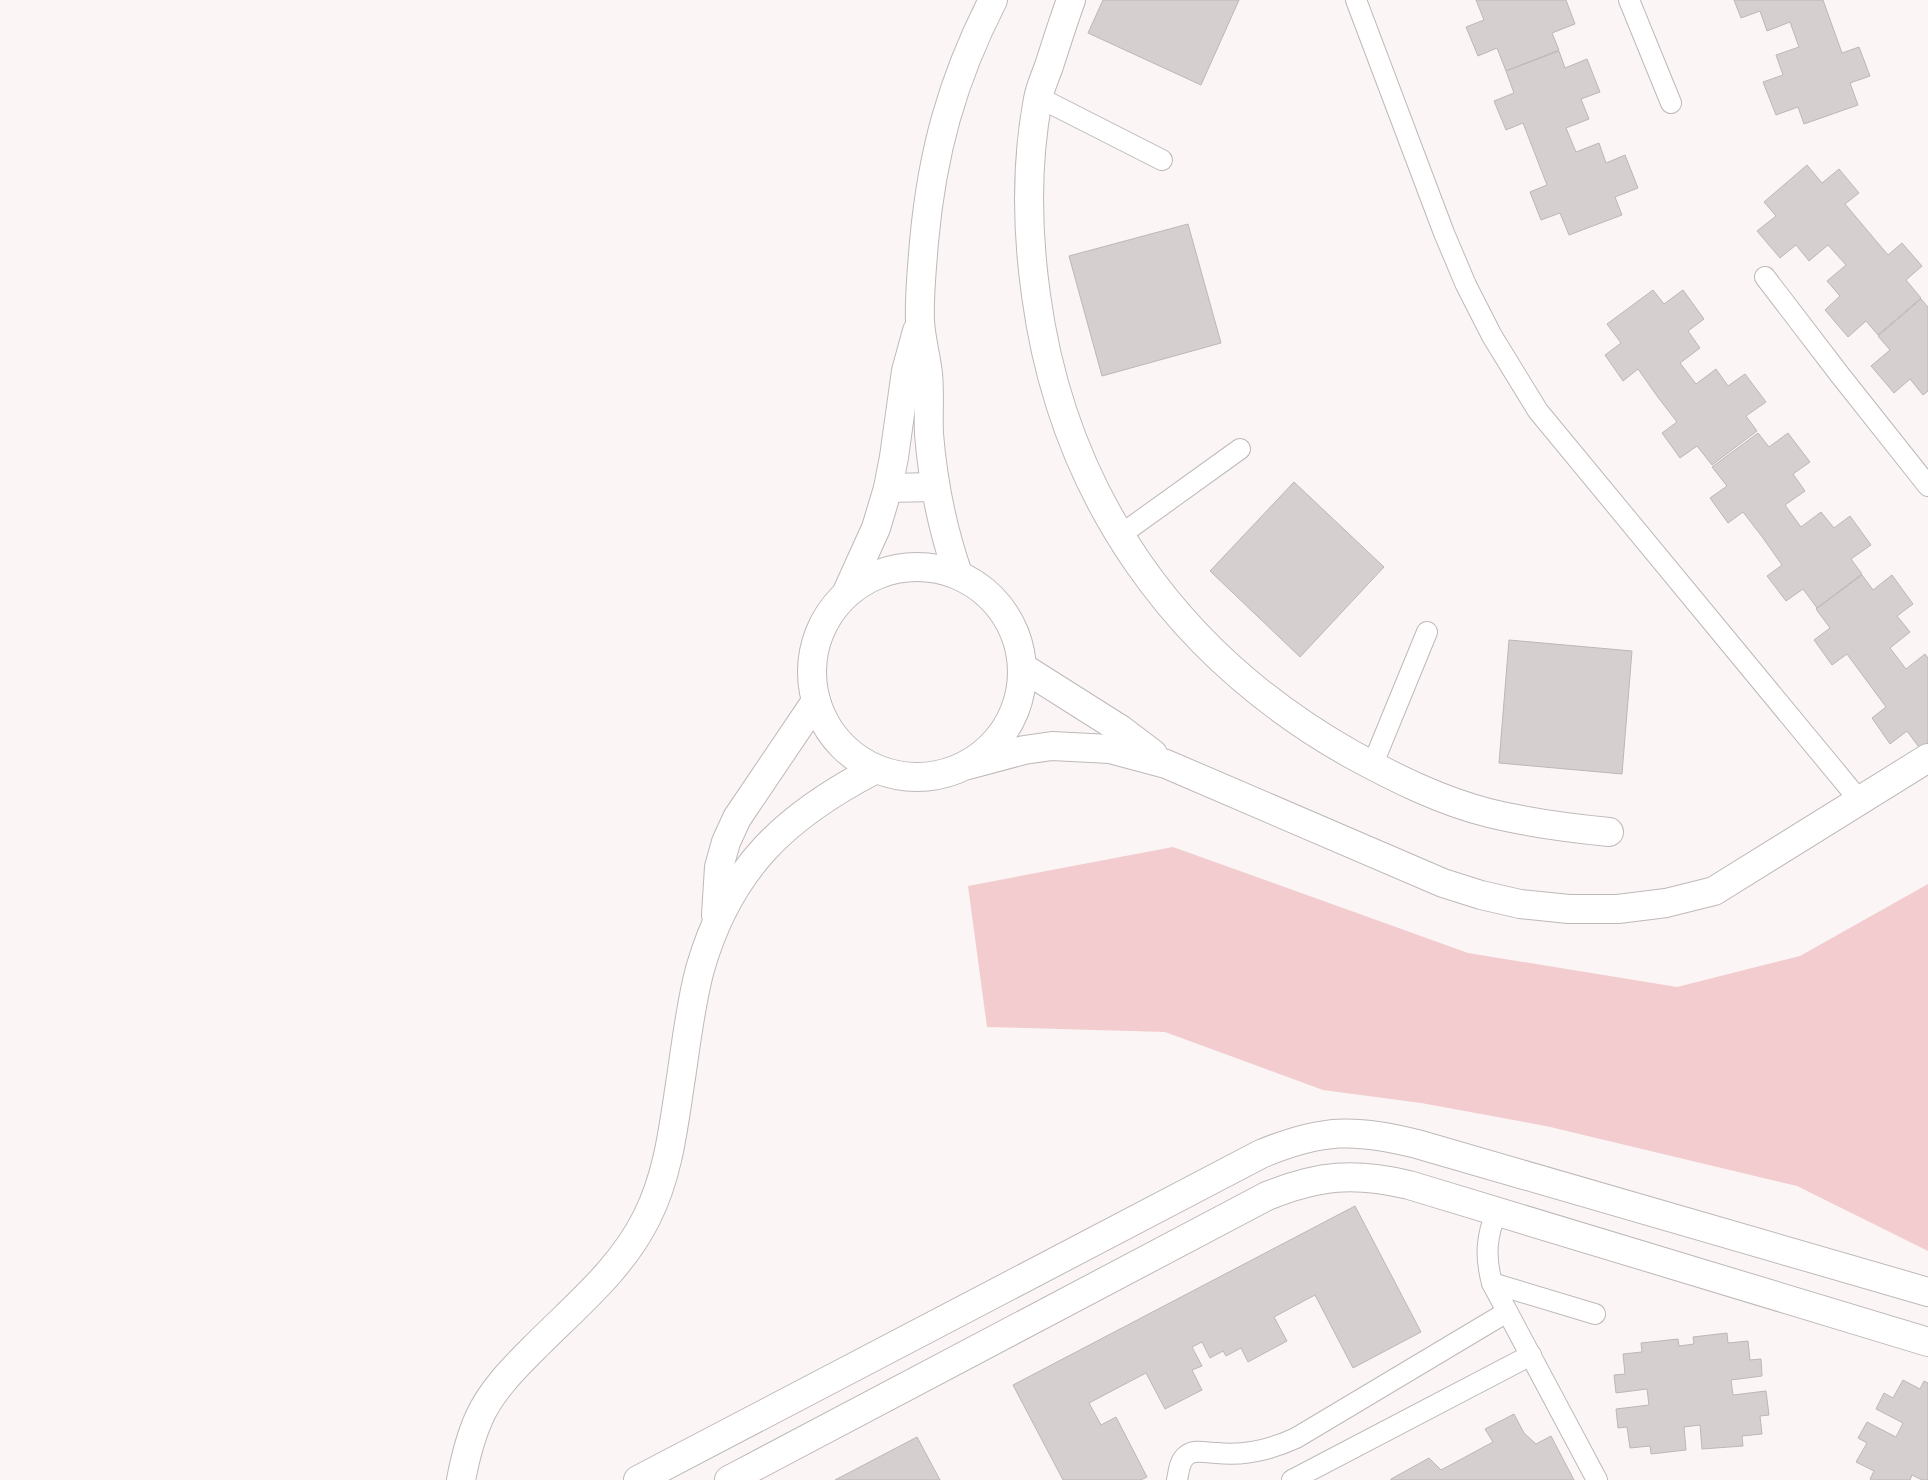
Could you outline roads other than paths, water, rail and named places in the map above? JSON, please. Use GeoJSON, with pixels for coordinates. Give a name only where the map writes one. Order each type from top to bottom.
{"type":"FeatureCollection","features":[{"type":"Feature","properties":{"kind":"street"},"geometry":{"type":"LineString","coordinates":[[958,574],[946,538],[935,487],[929,432],[928,374],[920,322],[922,262],[928,202],[938,144],[955,86],[977,31],[992,0]]}},
{"type":"Feature","properties":{"kind":"street"},"geometry":{"type":"LineString","coordinates":[[1071,0],[1038,97],[1031,154],[1029,211],[1032,267],[1040,324],[1053,379],[1071,433],[1092,486],[1119,536],[1152,583],[1183,620],[1230,668],[1275,705],[1322,738],[1372,766],[1428,793],[1487,813],[1547,826],[1609,832]]}},
{"type":"Feature","properties":{"kind":"street"},"geometry":{"type":"LineString","coordinates":[[847,592],[863,561],[876,528],[888,488],[897,440],[906,371],[920,322]]}},
{"type":"Feature","properties":{"kind":"street"},"geometry":{"type":"LineString","coordinates":[[888,488],[935,487]]}},
{"type":"Feature","properties":{"kind":"street"},"geometry":{"type":"LineString","coordinates":[[968,765],[987,751],[1003,734],[1015,713],[1021,691],[1022,667],[1019,644],[1010,621],[996,602],[978,586],[958,574],[935,568],[911,566],[888,570],[866,579],[847,592],[831,610],[820,630],[814,653],[812,677],[816,701],[824,722],[838,742],[856,758],[876,769],[900,776],[923,777],[946,774],[968,765],[1024,750],[1072,746],[1110,749],[1166,764],[1443,883],[1481,895],[1520,904],[1568,909],[1618,909],[1666,903],[1714,891],[1928,758]]}},
{"type":"Feature","properties":{"kind":"street"},"geometry":{"type":"LineString","coordinates":[[1022,667],[1120,729],[1166,764]]}},
{"type":"Feature","properties":{"kind":"street"},"geometry":{"type":"LineString","coordinates":[[716,922],[719,867],[726,842],[737,818],[816,701]]}},
{"type":"Feature","properties":{"kind":"street"},"geometry":{"type":"LineString","coordinates":[[461,1480],[468,1448],[476,1424],[497,1389],[518,1364],[608,1274],[629,1247],[647,1218],[660,1187],[670,1154],[700,971],[716,922],[736,886],[756,858],[776,836],[824,799],[876,769]]}},
{"type":"Feature","properties":{"kind":"street"},"geometry":{"type":"LineString","coordinates":[[638,1480],[1261,1154],[1289,1143],[1318,1135],[1369,1134],[1417,1144],[1928,1292]]}},
{"type":"Feature","properties":{"kind":"street"},"geometry":{"type":"LineString","coordinates":[[729,1480],[1267,1196],[1309,1181],[1332,1178],[1358,1176],[1384,1179],[1409,1185],[1928,1342]]}},
{"type":"Feature","properties":{"kind":"lane"},"geometry":{"type":"LineString","coordinates":[[1356,0],[1444,233],[1466,285],[1514,374],[1538,411],[1860,801]]}},
{"type":"Feature","properties":{"kind":"lane"},"geometry":{"type":"LineString","coordinates":[[1629,0],[1670,102]]}},
{"type":"Feature","properties":{"kind":"lane"},"geometry":{"type":"LineString","coordinates":[[1038,97],[1162,160]]}},
{"type":"Feature","properties":{"kind":"lane"},"geometry":{"type":"LineString","coordinates":[[1765,277],[1928,486]]}},
{"type":"Feature","properties":{"kind":"lane"},"geometry":{"type":"LineString","coordinates":[[1119,536],[1240,449]]}},
{"type":"Feature","properties":{"kind":"lane"},"geometry":{"type":"LineString","coordinates":[[1372,766],[1427,632]]}},
{"type":"Feature","properties":{"kind":"lane"},"geometry":{"type":"LineString","coordinates":[[1497,1211],[1490,1226],[1487,1242],[1486,1258],[1492,1283],[1597,1480]]}},
{"type":"Feature","properties":{"kind":"lane"},"geometry":{"type":"LineString","coordinates":[[1492,1283],[1595,1314]]}},
{"type":"Feature","properties":{"kind":"lane"},"geometry":{"type":"LineString","coordinates":[[1177,1480],[1182,1461],[1188,1454],[1195,1452],[1244,1453],[1280,1446],[1507,1312]]}},
{"type":"Feature","properties":{"kind":"lane"},"geometry":{"type":"LineString","coordinates":[[1292,1480],[1531,1355]]}}]}
